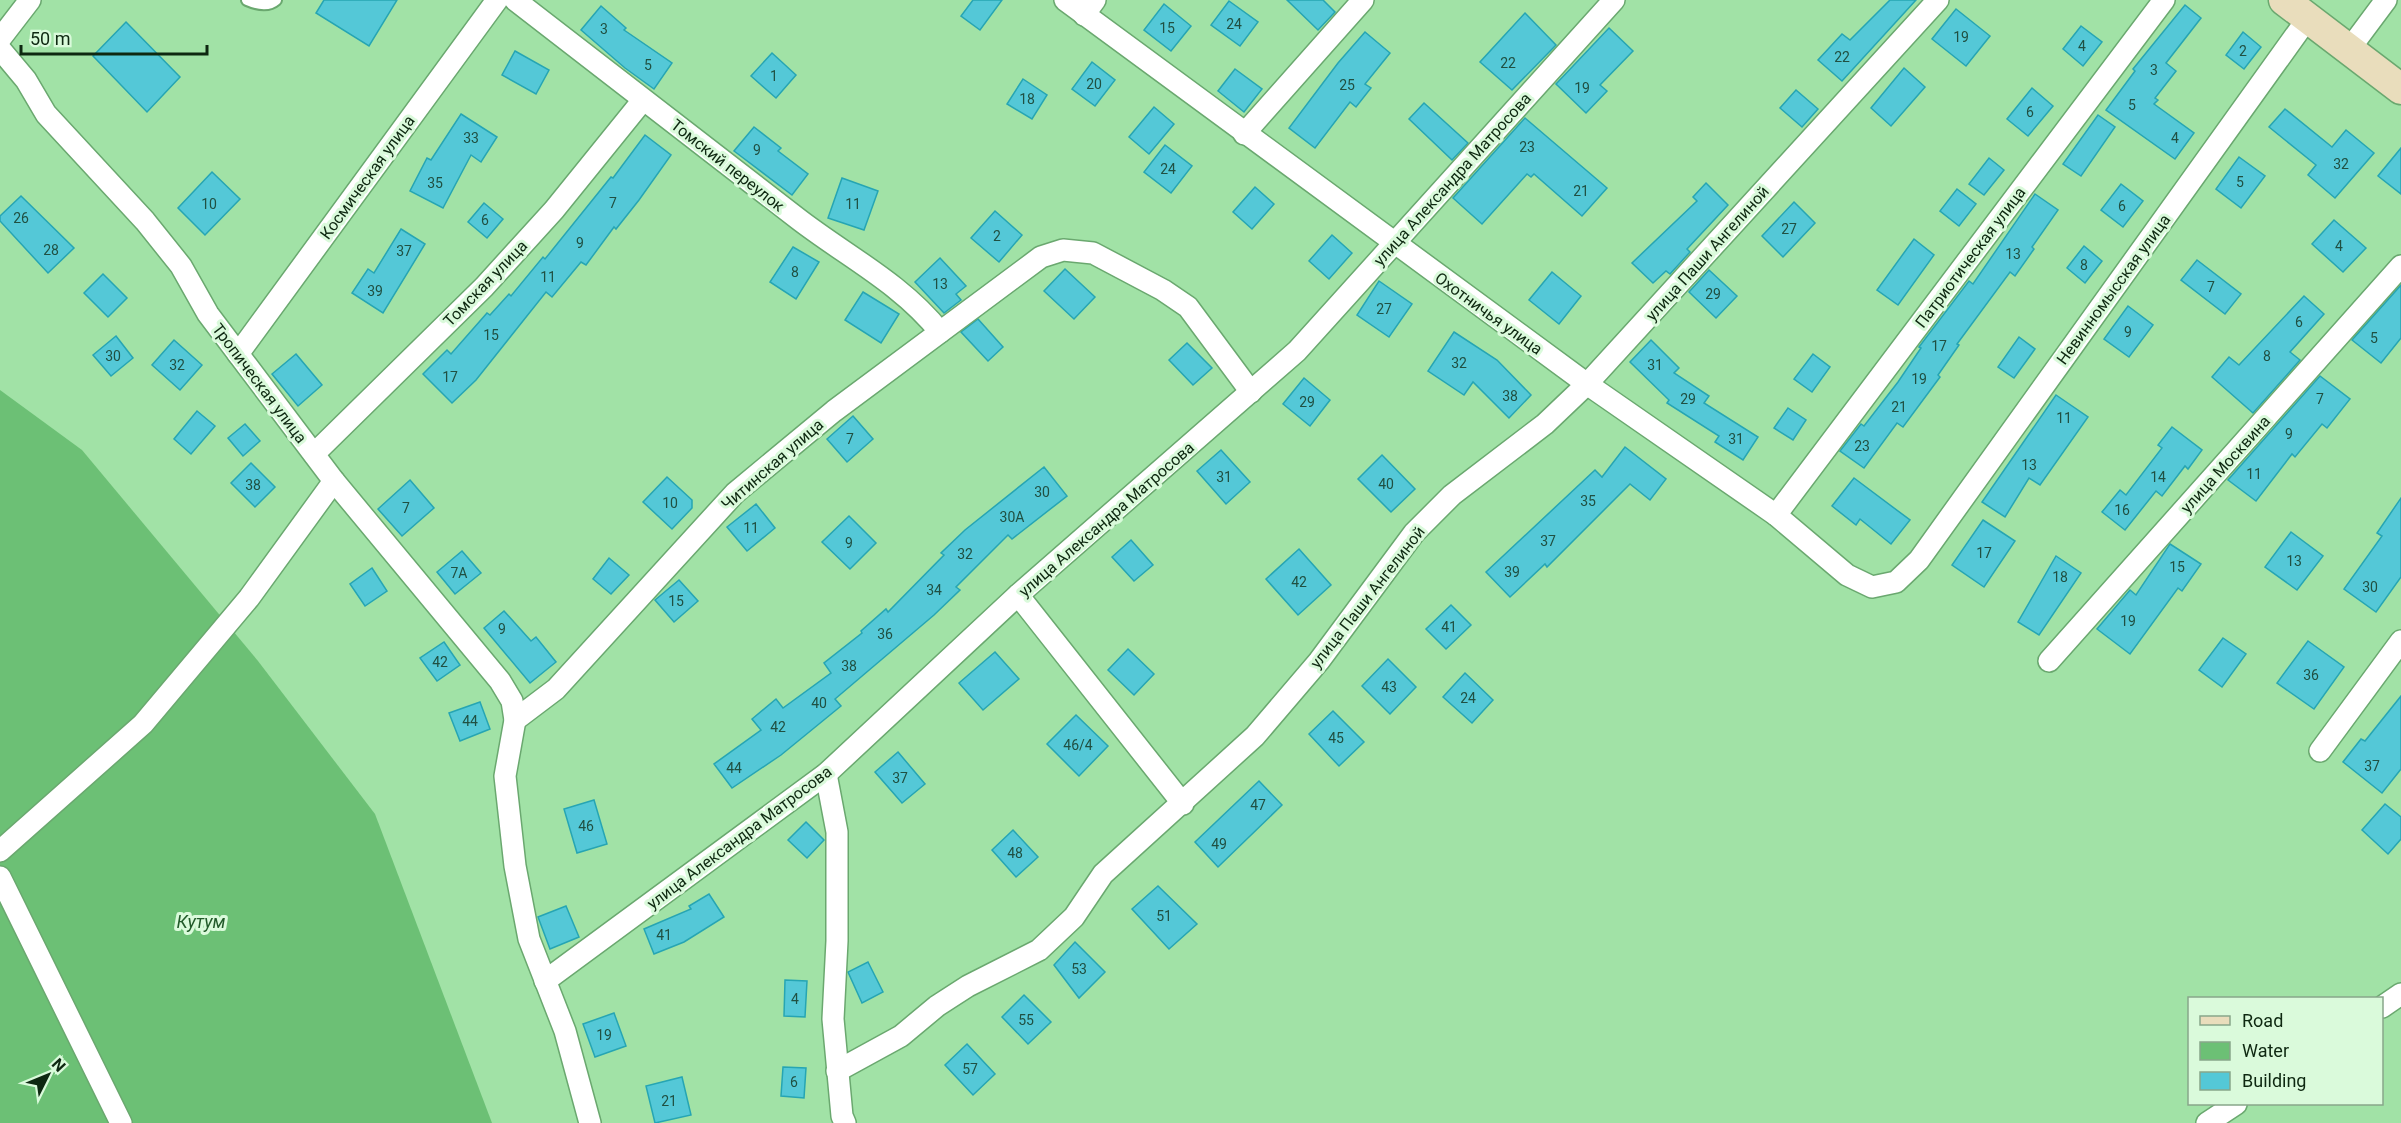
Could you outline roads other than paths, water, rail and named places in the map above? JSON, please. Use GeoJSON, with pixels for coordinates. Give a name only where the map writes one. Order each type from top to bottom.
{"type":"FeatureCollection","features":[{"type":"Feature","properties":{"kind":"main road"},"geometry":{"type":"LineString","coordinates":[[2284,0],[2348,51],[2401,89]]}},
{"type":"Feature","properties":{"kind":"street"},"geometry":{"type":"LineString","coordinates":[[0,39],[30,0]]}},
{"type":"Feature","properties":{"kind":"street","name":"Космическая улица"},"geometry":{"type":"LineString","coordinates":[[238,354],[497,0]]}},
{"type":"Feature","properties":{"kind":"street","name":"Томский переулок"},"geometry":{"type":"LineString","coordinates":[[515,0],[800,221],[896,287],[921,308],[940,332]]}},
{"type":"Feature","properties":{"kind":"street","name":"Охотничья улица"},"geometry":{"type":"LineString","coordinates":[[1065,0],[1089,7],[1245,134],[1587,384],[1776,515],[1847,575],[1872,586],[1896,582],[1919,560]]}},
{"type":"Feature","properties":{"kind":"street"},"geometry":{"type":"LineString","coordinates":[[1245,134],[1363,0]]}},
{"type":"Feature","properties":{"kind":"street","name":"улица Александра Матросова"},"geometry":{"type":"LineString","coordinates":[[545,981],[826,774],[1018,595],[1297,351],[1614,0]]}},
{"type":"Feature","properties":{"kind":"street","name":"улица Паши Ангелиной"},"geometry":{"type":"LineString","coordinates":[[837,1071],[901,1036],[937,1006],[968,986],[1039,950],[1074,917],[1104,874],[1255,736],[1318,661],[1414,533],[1452,495],[1545,424],[1587,384],[1938,0]]}},
{"type":"Feature","properties":{"kind":"street","name":"Патриотическая улица"},"geometry":{"type":"LineString","coordinates":[[1776,515],[2164,0]]}},
{"type":"Feature","properties":{"kind":"street"},"geometry":{"type":"LineString","coordinates":[[2348,51],[2386,0]]}},
{"type":"Feature","properties":{"kind":"street","name":"Невинномысская улица"},"geometry":{"type":"LineString","coordinates":[[1919,560],[2308,18]]}},
{"type":"Feature","properties":{"kind":"street","name":"Тропическая улица"},"geometry":{"type":"LineString","coordinates":[[0,49],[26,80],[46,114],[145,221],[181,266],[208,314],[334,481],[501,681],[512,701],[515,720]]}},
{"type":"Feature","properties":{"kind":"street","name":"Томская улица"},"geometry":{"type":"LineString","coordinates":[[314,454],[484,287],[554,210],[643,100]]}},
{"type":"Feature","properties":{"kind":"street","name":"Читинская улица"},"geometry":{"type":"LineString","coordinates":[[515,720],[556,689],[735,493],[834,411],[1041,256],[1063,250],[1093,253],[1163,290],[1188,308],[1251,392]]}},
{"type":"Feature","properties":{"kind":"street","name":"улица Москвина"},"geometry":{"type":"LineString","coordinates":[[2049,661],[2401,266]]}},
{"type":"Feature","properties":{"kind":"street"},"geometry":{"type":"LineString","coordinates":[[0,852],[142,724],[233,616],[334,481]]}},
{"type":"Feature","properties":{"kind":"street"},"geometry":{"type":"LineString","coordinates":[[1018,595],[1183,804]]}},
{"type":"Feature","properties":{"kind":"street"},"geometry":{"type":"LineString","coordinates":[[2320,751],[2401,641]]}},
{"type":"Feature","properties":{"kind":"street"},"geometry":{"type":"LineString","coordinates":[[515,720],[505,776],[515,866],[529,939],[566,1031],[590,1123]]}},
{"type":"Feature","properties":{"kind":"street"},"geometry":{"type":"LineString","coordinates":[[826,774],[837,832],[837,941],[833,1019],[843,1121]]}},
{"type":"Feature","properties":{"kind":"street"},"geometry":{"type":"LineString","coordinates":[[0,877],[121,1123]]}},
{"type":"Feature","properties":{"kind":"street"},"geometry":{"type":"LineString","coordinates":[[2383,1006],[2401,994]]}},
{"type":"Feature","properties":{"kind":"street"},"geometry":{"type":"LineString","coordinates":[[2207,1123],[2234,1105]]}},
{"type":"Feature","properties":{"kind":"lane"},"geometry":{"type":"LineString","coordinates":[[247,0],[255,4],[272,3],[276,0]]}},
{"type":"Feature","properties":{"kind":"water","name":"Кутум"},"geometry":{"type":"Polygon","coordinates":[[[0,390],[82,450],[258,661],[375,814],[492,1123],[0,1123],[0,390]]]}}]}
